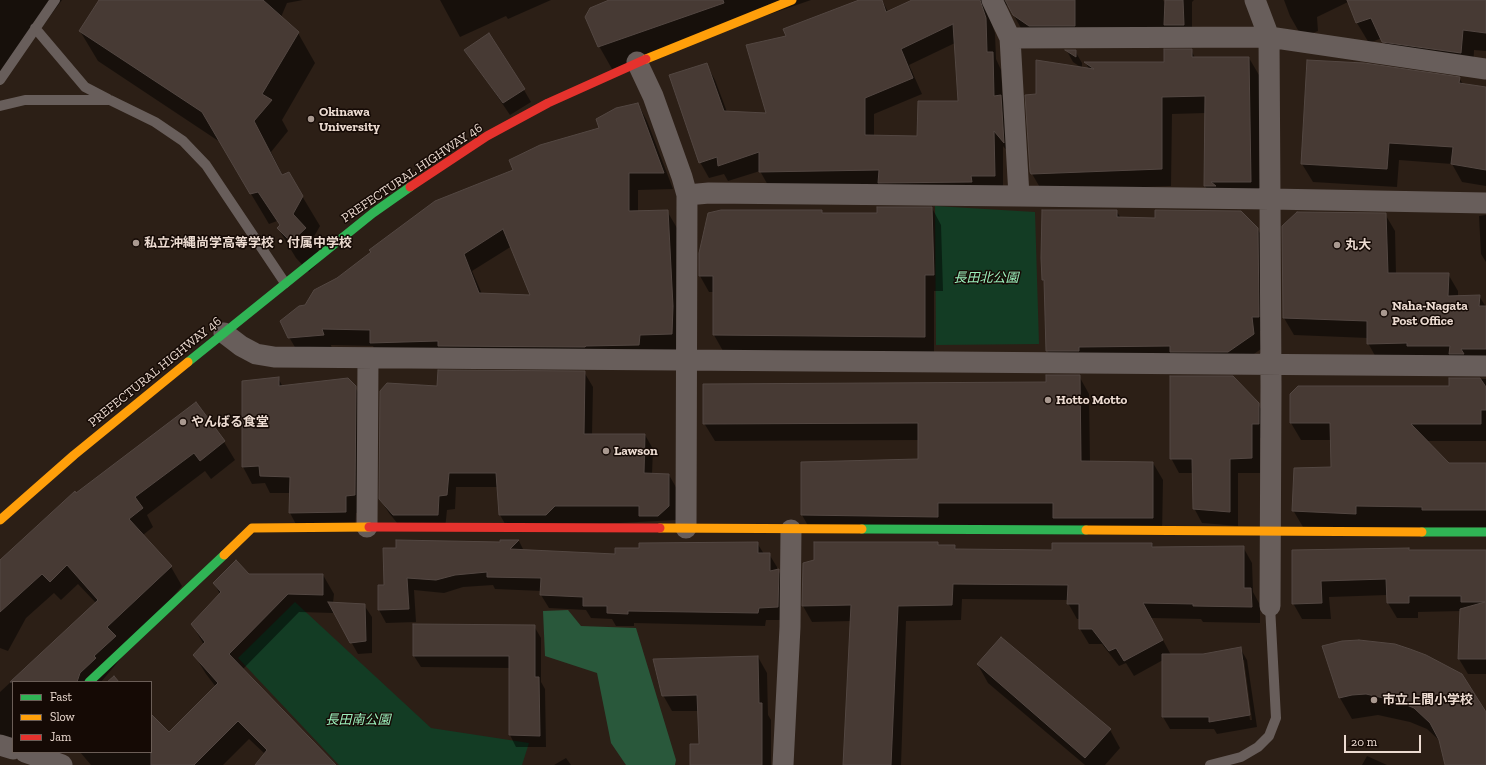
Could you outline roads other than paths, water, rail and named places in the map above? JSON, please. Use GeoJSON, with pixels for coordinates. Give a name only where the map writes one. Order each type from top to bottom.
{"type":"FeatureCollection","features":[{"type":"Feature","properties":{"kind":"street","name":"PREFECTURAL HIGHWAY 46"},"geometry":{"type":"LineString","coordinates":[[0,520],[80,450],[373,213],[487,136],[548,103],[637,62],[792,0]]}},
{"type":"Feature","properties":{"kind":"street"},"geometry":{"type":"LineString","coordinates":[[992,0],[1010,38],[1018,196]]}},
{"type":"Feature","properties":{"kind":"street"},"geometry":{"type":"LineString","coordinates":[[1256,0],[1269,37],[1270,606]]}},
{"type":"Feature","properties":{"kind":"street"},"geometry":{"type":"LineString","coordinates":[[1010,38],[1269,37],[1486,70]]}},
{"type":"Feature","properties":{"kind":"street"},"geometry":{"type":"LineString","coordinates":[[637,62],[653,96],[687,195],[686,528]]}},
{"type":"Feature","properties":{"kind":"street"},"geometry":{"type":"LineString","coordinates":[[687,195],[709,193],[1018,196],[1486,203]]}},
{"type":"Feature","properties":{"kind":"street"},"geometry":{"type":"LineString","coordinates":[[224,333],[241,346],[256,354],[274,358],[1486,366]]}},
{"type":"Feature","properties":{"kind":"street"},"geometry":{"type":"LineString","coordinates":[[367,527],[368,359]]}},
{"type":"Feature","properties":{"kind":"street"},"geometry":{"type":"LineString","coordinates":[[90,681],[252,528],[686,528],[791,530],[1486,532]]}},
{"type":"Feature","properties":{"kind":"street"},"geometry":{"type":"LineString","coordinates":[[783,765],[790,627],[791,530]]}},
{"type":"Feature","properties":{"kind":"street"},"geometry":{"type":"LineString","coordinates":[[0,745],[12,749]]}},
{"type":"Feature","properties":{"kind":"street"},"geometry":{"type":"LineString","coordinates":[[24,765],[26,753]]}},
{"type":"Feature","properties":{"kind":"street"},"geometry":{"type":"LineString","coordinates":[[29,753],[62,765]]}},
{"type":"Feature","properties":{"kind":"lane"},"geometry":{"type":"LineString","coordinates":[[0,80],[54,0]]}},
{"type":"Feature","properties":{"kind":"lane"},"geometry":{"type":"LineString","coordinates":[[35,28],[85,87],[156,122],[183,141],[206,165],[285,283]]}},
{"type":"Feature","properties":{"kind":"lane"},"geometry":{"type":"LineString","coordinates":[[0,106],[25,100],[110,100]]}},
{"type":"Feature","properties":{"kind":"lane"},"geometry":{"type":"LineString","coordinates":[[1210,765],[1241,757],[1258,747],[1269,736],[1276,718],[1270,606]]}},
{"type":"Feature","properties":{"kind":"place","name":"Okinawa University"},"geometry":{"type":"Point","coordinates":[311,119]}},
{"type":"Feature","properties":{"kind":"place","name":"私立沖縄尚学高等学校・付属中学校"},"geometry":{"type":"Point","coordinates":[136,243]}},
{"type":"Feature","properties":{"kind":"place","name":"丸大"},"geometry":{"type":"Point","coordinates":[1337,245]}},
{"type":"Feature","properties":{"kind":"place","name":"Naha-Nagata Post Office"},"geometry":{"type":"Point","coordinates":[1384,313]}},
{"type":"Feature","properties":{"kind":"place","name":"Hotto Motto"},"geometry":{"type":"Point","coordinates":[1048,400]}},
{"type":"Feature","properties":{"kind":"place","name":"やんばる食堂"},"geometry":{"type":"Point","coordinates":[183,422]}},
{"type":"Feature","properties":{"kind":"place","name":"Lawson"},"geometry":{"type":"Point","coordinates":[606,451]}},
{"type":"Feature","properties":{"kind":"place","name":"市立上間小学校"},"geometry":{"type":"Point","coordinates":[1374,700]}},
{"type":"Feature","properties":{"kind":"park label","name":"長田北公園"},"geometry":{"type":"Point","coordinates":[986,278]}},
{"type":"Feature","properties":{"kind":"park label","name":"長田南公園"},"geometry":{"type":"Point","coordinates":[358,720]}}]}
